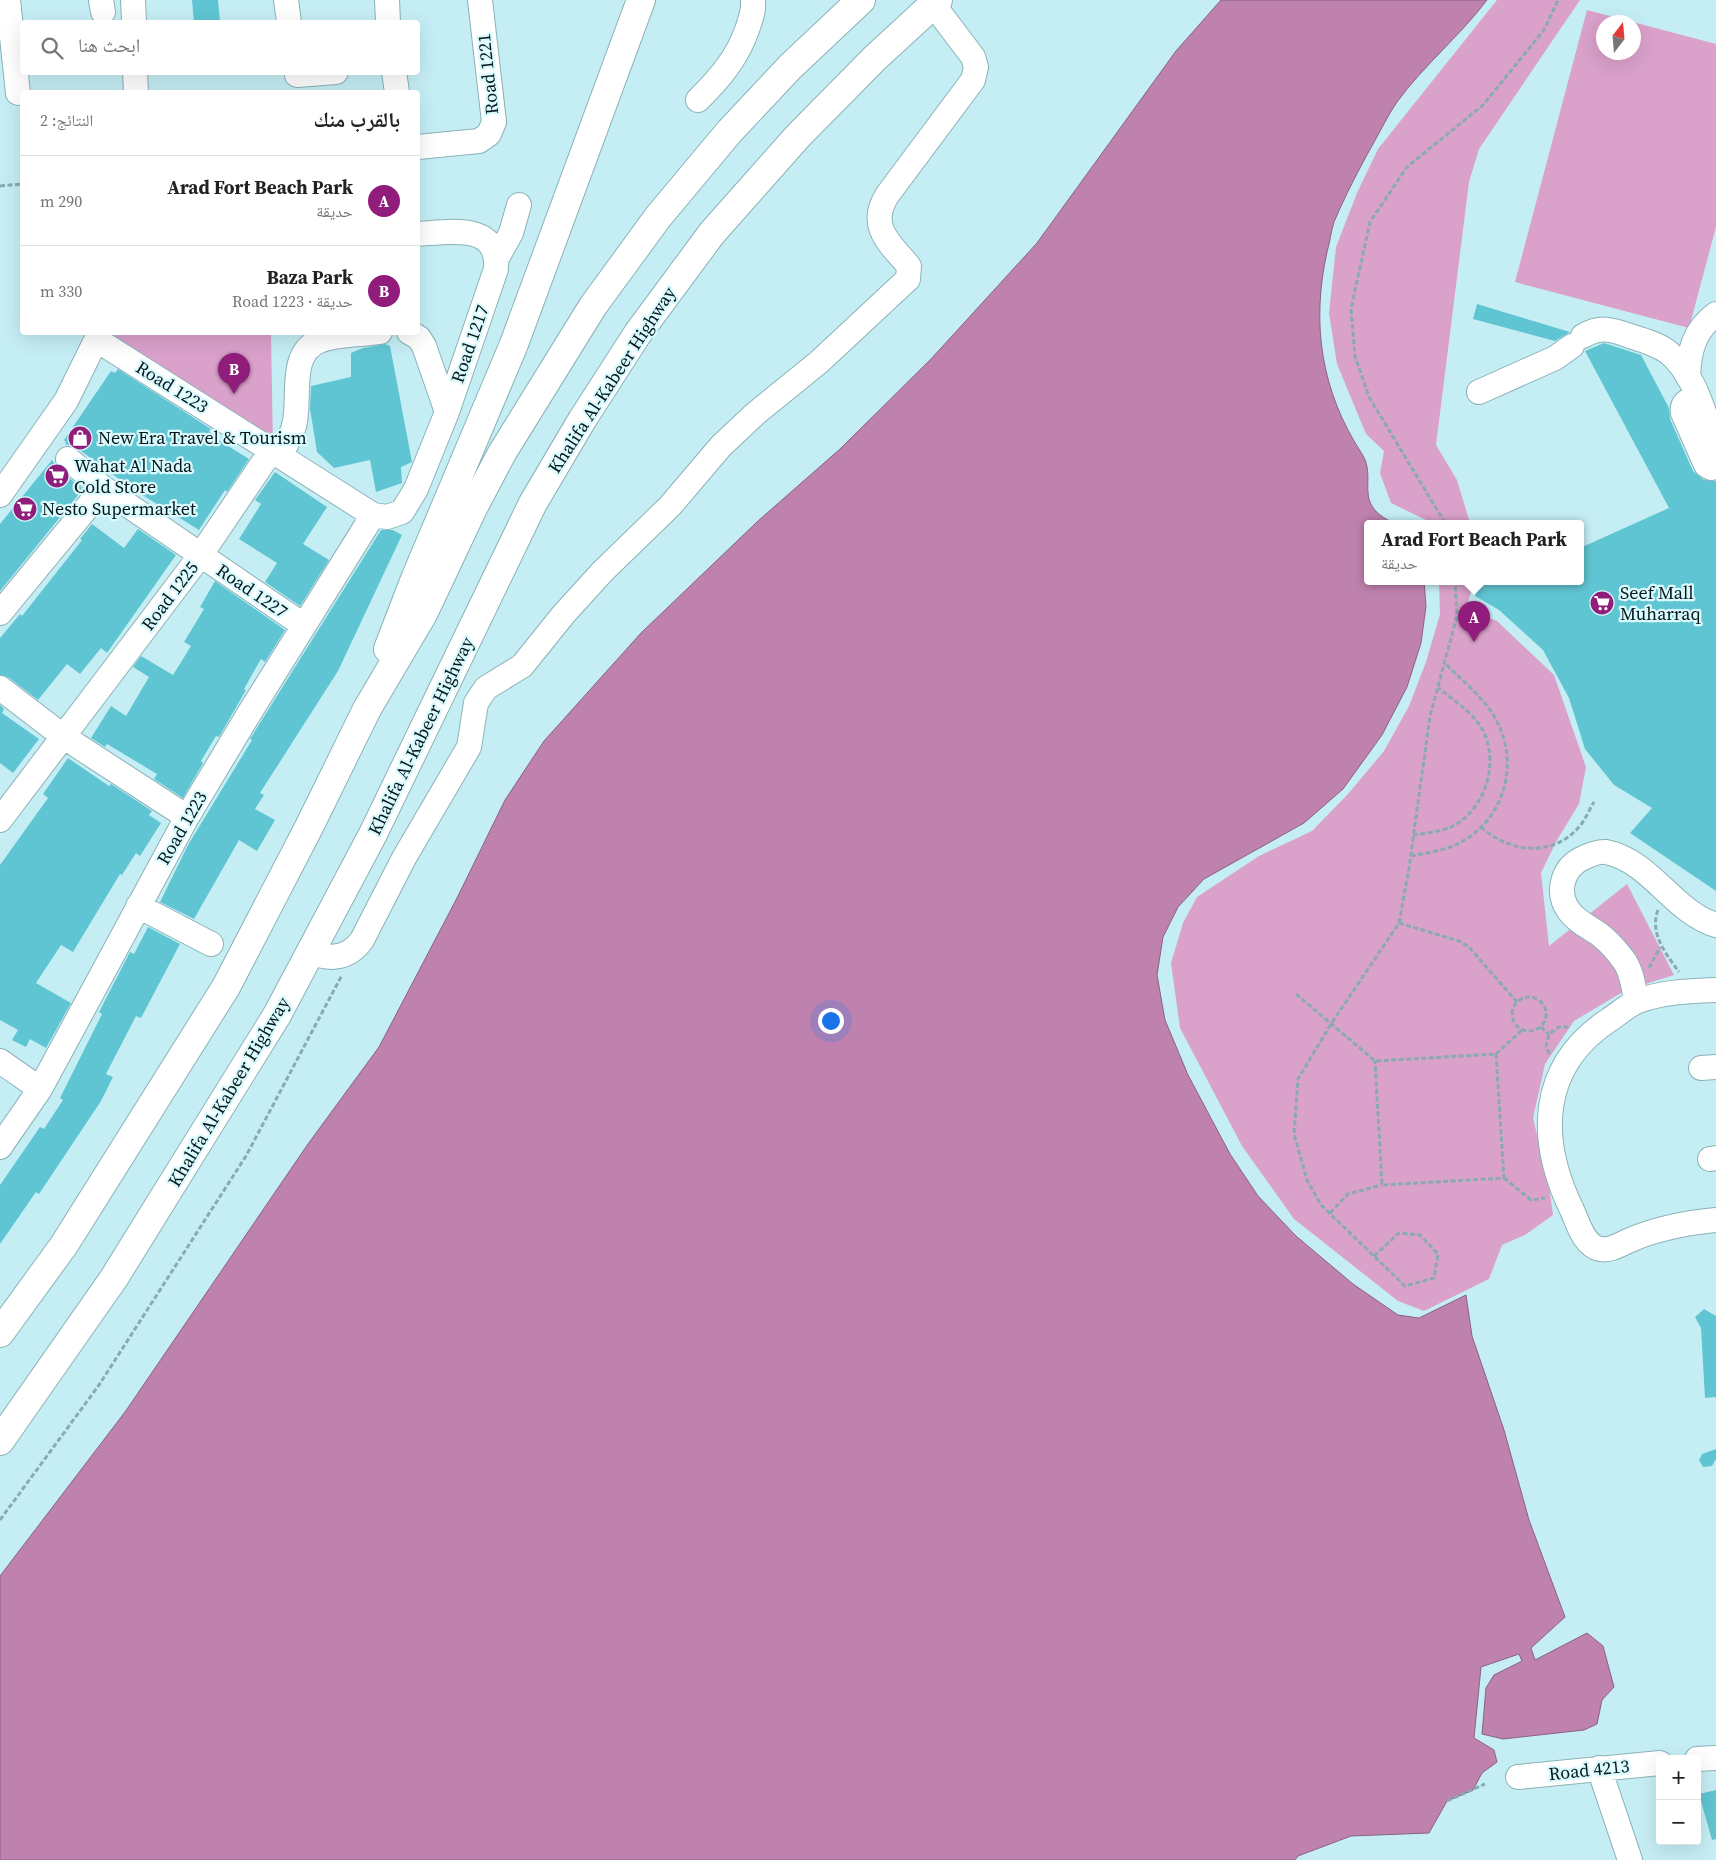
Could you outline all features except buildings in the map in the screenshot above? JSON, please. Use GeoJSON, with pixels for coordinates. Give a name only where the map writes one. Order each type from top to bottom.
{"type":"FeatureCollection","features":[{"type":"Feature","properties":{"kind":"main road"},"geometry":{"type":"LineString","coordinates":[[367,710],[411,588],[514,344],[641,0]]}},
{"type":"Feature","properties":{"kind":"main road"},"geometry":{"type":"LineString","coordinates":[[0,1333],[64,1245],[226,987],[367,710],[423,614],[502,453],[593,306],[658,217],[729,132],[790,67],[861,0]]}},
{"type":"Feature","properties":{"kind":"main road","name":"Khalifa Al-Kabeer Highway"},"geometry":{"type":"LineString","coordinates":[[0,1441],[114,1278],[277,1015],[373,834],[533,503],[587,412],[638,333],[712,233],[798,136],[875,58],[936,2]]}},
{"type":"Feature","properties":{"kind":"street"},"geometry":{"type":"LineString","coordinates":[[8,0],[12,63],[18,93]]}},
{"type":"Feature","properties":{"kind":"street"},"geometry":{"type":"LineString","coordinates":[[133,0],[134,20]]}},
{"type":"Feature","properties":{"kind":"street"},"geometry":{"type":"LineString","coordinates":[[286,0],[289,20]]}},
{"type":"Feature","properties":{"kind":"street"},"geometry":{"type":"LineString","coordinates":[[386,0],[388,20]]}},
{"type":"Feature","properties":{"kind":"street","name":"Road 1221"},"geometry":{"type":"LineString","coordinates":[[420,148],[479,141],[489,134],[494,122],[480,0]]}},
{"type":"Feature","properties":{"kind":"street"},"geometry":{"type":"LineString","coordinates":[[698,100],[723,74],[742,46],[753,12],[753,0]]}},
{"type":"Feature","properties":{"kind":"street"},"geometry":{"type":"LineString","coordinates":[[311,952],[329,958],[348,954],[356,949],[404,858],[470,748],[476,703],[486,688],[522,666],[563,614],[602,572],[670,506],[721,446],[755,414],[819,362],[908,279],[909,266],[884,237],[881,230],[881,207],[888,194],[973,80],[976,72],[973,57],[936,2]]}},
{"type":"Feature","properties":{"kind":"street"},"geometry":{"type":"LineString","coordinates":[[135,75],[136,90]]}},
{"type":"Feature","properties":{"kind":"street"},"geometry":{"type":"LineString","coordinates":[[298,80],[322,75]]}},
{"type":"Feature","properties":{"kind":"street"},"geometry":{"type":"LineString","coordinates":[[394,75],[397,90]]}},
{"type":"Feature","properties":{"kind":"street","name":"Road 1217"},"geometry":{"type":"LineString","coordinates":[[373,515],[394,516],[402,512],[420,481],[447,412],[496,269],[497,258],[511,233],[519,205]]}},
{"type":"Feature","properties":{"kind":"street"},"geometry":{"type":"LineString","coordinates":[[420,234],[449,232],[480,236],[488,240],[497,258]]}},
{"type":"Feature","properties":{"kind":"street"},"geometry":{"type":"LineString","coordinates":[[1716,314],[1708,320],[1694,340],[1690,351],[1716,447]]}},
{"type":"Feature","properties":{"kind":"street"},"geometry":{"type":"LineString","coordinates":[[1479,392],[1554,358],[1594,329],[1608,328],[1653,343],[1667,352],[1701,393]]}},
{"type":"Feature","properties":{"kind":"street","name":"Road 1225"},"geometry":{"type":"LineString","coordinates":[[0,820],[8,795],[64,737],[293,429],[300,364],[305,352],[321,340],[358,335]]}},
{"type":"Feature","properties":{"kind":"street"},"geometry":{"type":"LineString","coordinates":[[414,335],[419,338],[424,346],[447,412]]}},
{"type":"Feature","properties":{"kind":"street"},"geometry":{"type":"LineString","coordinates":[[0,495],[66,401],[98,336]]}},
{"type":"Feature","properties":{"kind":"street","name":"Road 1223"},"geometry":{"type":"LineString","coordinates":[[0,1147],[40,1089],[187,817],[303,625],[373,515],[98,336]]}},
{"type":"Feature","properties":{"kind":"street"},"geometry":{"type":"LineString","coordinates":[[1701,393],[1686,401],[1682,407],[1682,413],[1706,465],[1716,467]]}},
{"type":"Feature","properties":{"kind":"street","name":"Road 1227"},"geometry":{"type":"LineString","coordinates":[[68,459],[103,488],[303,625]]}},
{"type":"Feature","properties":{"kind":"street"},"geometry":{"type":"LineString","coordinates":[[0,613],[103,488]]}},
{"type":"Feature","properties":{"kind":"street"},"geometry":{"type":"LineString","coordinates":[[0,688],[64,737],[187,817]]}},
{"type":"Feature","properties":{"kind":"street"},"geometry":{"type":"LineString","coordinates":[[1636,1001],[1625,963],[1600,935],[1568,910],[1562,888],[1563,878],[1578,860],[1603,852],[1616,855],[1638,867],[1686,909],[1716,924]]}},
{"type":"Feature","properties":{"kind":"street"},"geometry":{"type":"LineString","coordinates":[[138,906],[211,944]]}},
{"type":"Feature","properties":{"kind":"street"},"geometry":{"type":"LineString","coordinates":[[1716,990],[1669,994],[1636,1001],[1587,1037],[1575,1050],[1557,1082],[1549,1117],[1556,1166],[1564,1195],[1588,1242],[1593,1246],[1605,1250],[1653,1231],[1676,1225],[1716,1220]]}},
{"type":"Feature","properties":{"kind":"street"},"geometry":{"type":"LineString","coordinates":[[0,1061],[40,1089]]}},
{"type":"Feature","properties":{"kind":"street"},"geometry":{"type":"LineString","coordinates":[[1701,1759],[1716,1758]]}},
{"type":"Feature","properties":{"kind":"street","name":"Road 4213"},"geometry":{"type":"LineString","coordinates":[[1518,1777],[1656,1763]]}},
{"type":"Feature","properties":{"kind":"street"},"geometry":{"type":"LineString","coordinates":[[1599,1768],[1630,1860]]}},
{"type":"Feature","properties":{"kind":"path"},"geometry":{"type":"LineString","coordinates":[[1443,520],[1368,397],[1355,356],[1351,309],[1370,222],[1408,167],[1483,105],[1544,30],[1558,0]]}},
{"type":"Feature","properties":{"kind":"path"},"geometry":{"type":"LineString","coordinates":[[0,186],[20,184]]}},
{"type":"Feature","properties":{"kind":"path"},"geometry":{"type":"LineString","coordinates":[[1374,1256],[1399,1233],[1420,1235],[1438,1254],[1434,1278],[1405,1286],[1321,1205],[1307,1180],[1294,1134],[1298,1079],[1331,1024],[1398,923],[1411,856],[1430,716],[1446,663],[1457,616],[1455,585]]}},
{"type":"Feature","properties":{"kind":"path"},"geometry":{"type":"LineString","coordinates":[[1411,856],[1454,846],[1481,828],[1496,809],[1505,788],[1508,764],[1505,741],[1496,719],[1482,700],[1446,663]]}},
{"type":"Feature","properties":{"kind":"path"},"geometry":{"type":"LineString","coordinates":[[1413,835],[1450,828],[1468,816],[1481,799],[1488,779],[1490,758],[1482,731],[1475,718],[1438,688]]}},
{"type":"Feature","properties":{"kind":"path"},"geometry":{"type":"LineString","coordinates":[[1481,828],[1490,836],[1513,847],[1531,849],[1552,846],[1571,836],[1580,827],[1594,802]]}},
{"type":"Feature","properties":{"kind":"path"},"geometry":{"type":"LineString","coordinates":[[1655,918],[1660,947],[1680,974]]}},
{"type":"Feature","properties":{"kind":"path"},"geometry":{"type":"LineString","coordinates":[[1398,923],[1459,941],[1469,947],[1517,1002]]}},
{"type":"Feature","properties":{"kind":"path"},"geometry":{"type":"LineString","coordinates":[[1646,973],[1660,947]]}},
{"type":"Feature","properties":{"kind":"path"},"geometry":{"type":"LineString","coordinates":[[0,1520],[99,1385],[246,1156],[356,949]]}},
{"type":"Feature","properties":{"kind":"path"},"geometry":{"type":"LineString","coordinates":[[1296,994],[1375,1061],[1496,1054],[1522,1030]]}},
{"type":"Feature","properties":{"kind":"path"},"geometry":{"type":"LineString","coordinates":[[1530,997],[1542,1002],[1546,1015],[1541,1027],[1529,1031],[1522,1030],[1516,1026],[1512,1014],[1517,1002],[1530,997]]}},
{"type":"Feature","properties":{"kind":"path"},"geometry":{"type":"LineString","coordinates":[[1541,1027],[1549,1034]]}},
{"type":"Feature","properties":{"kind":"path"},"geometry":{"type":"LineString","coordinates":[[1496,1054],[1504,1178]]}},
{"type":"Feature","properties":{"kind":"path"},"geometry":{"type":"LineString","coordinates":[[1375,1061],[1382,1186]]}},
{"type":"Feature","properties":{"kind":"path"},"geometry":{"type":"LineString","coordinates":[[1330,1214],[1348,1194],[1382,1186],[1504,1178],[1531,1200],[1564,1195]]}},
{"type":"Feature","properties":{"kind":"path"},"geometry":{"type":"LineString","coordinates":[[1447,1801],[1485,1784]]}},
{"type":"Feature","properties":{"kind":"shaded area"},"geometry":{"type":"Polygon","coordinates":[[[1221,0],[1487,0],[1408,88],[1391,112],[1357,173],[1334,222],[1322,279],[1320,331],[1329,381],[1337,406],[1366,463],[1369,499],[1373,508],[1388,520],[1364,520],[1364,585],[1424,585],[1426,606],[1421,643],[1407,687],[1382,735],[1343,789],[1304,823],[1204,879],[1178,907],[1163,937],[1157,975],[1165,1020],[1188,1075],[1230,1154],[1258,1196],[1296,1236],[1353,1284],[1398,1315],[1419,1318],[1466,1295],[1472,1336],[1504,1430],[1529,1520],[1565,1617],[1531,1648],[1535,1660],[1587,1633],[1603,1646],[1614,1687],[1602,1700],[1597,1724],[1584,1730],[1503,1739],[1482,1734],[1486,1688],[1494,1675],[1522,1661],[1519,1654],[1481,1667],[1474,1738],[1494,1750],[1497,1762],[1482,1773],[1473,1790],[1447,1801],[1429,1833],[1351,1836],[1298,1856],[1295,1860],[0,1860],[0,1576],[125,1412],[308,1144],[379,1047],[458,896],[505,800],[544,741],[641,633],[758,521],[840,449],[931,359],[1037,243],[1176,51],[1221,0]]]}},
{"type":"Feature","properties":{"kind":"shaded area"},"geometry":{"type":"Polygon","coordinates":[[[1497,0],[1580,0],[1479,149],[1469,182],[1436,445],[1457,480],[1469,520],[1426,520],[1391,503],[1380,473],[1384,451],[1366,434],[1337,364],[1329,313],[1336,247],[1357,193],[1378,149],[1497,0]]]}},
{"type":"Feature","properties":{"kind":"shaded area"},"geometry":{"type":"Polygon","coordinates":[[[1587,10],[1606,15],[1596,15],[1596,60],[1641,60],[1641,24],[1716,44],[1716,227],[1689,328],[1515,282],[1587,10]]]}},
{"type":"Feature","properties":{"kind":"shaded area"},"geometry":{"type":"Polygon","coordinates":[[[114,335],[271,335],[273,447],[117,341],[114,335]]]}},
{"type":"Feature","properties":{"kind":"shaded area"},"geometry":{"type":"Polygon","coordinates":[[[1439,585],[1473,585],[1466,609],[1497,621],[1554,675],[1586,767],[1579,804],[1557,840],[1541,873],[1549,946],[1627,884],[1674,975],[1626,990],[1574,1021],[1545,1064],[1533,1118],[1549,1185],[1553,1215],[1525,1235],[1502,1245],[1489,1279],[1424,1311],[1398,1301],[1294,1219],[1242,1146],[1180,1028],[1171,963],[1183,923],[1197,897],[1259,856],[1312,831],[1348,794],[1384,751],[1409,706],[1426,662],[1440,614],[1439,585]]]}},
{"type":"Feature","properties":{"kind":"place","name":"Baza Park"},"geometry":{"type":"Point","coordinates":[234,394]}},
{"type":"Feature","properties":{"kind":"place","name":"New Era Travel & Tourism"},"geometry":{"type":"Point","coordinates":[80,438]}},
{"type":"Feature","properties":{"kind":"place","name":"Wahat Al Nada Cold Store"},"geometry":{"type":"Point","coordinates":[57,476]}},
{"type":"Feature","properties":{"kind":"place","name":"Nesto Supermarket"},"geometry":{"type":"Point","coordinates":[25,509]}},
{"type":"Feature","properties":{"kind":"place","name":"Seef Mall Muharraq"},"geometry":{"type":"Point","coordinates":[1602,603]}},
{"type":"Feature","properties":{"kind":"place","name":"Arad Fort Beach Park"},"geometry":{"type":"Point","coordinates":[1474,642]}}]}
